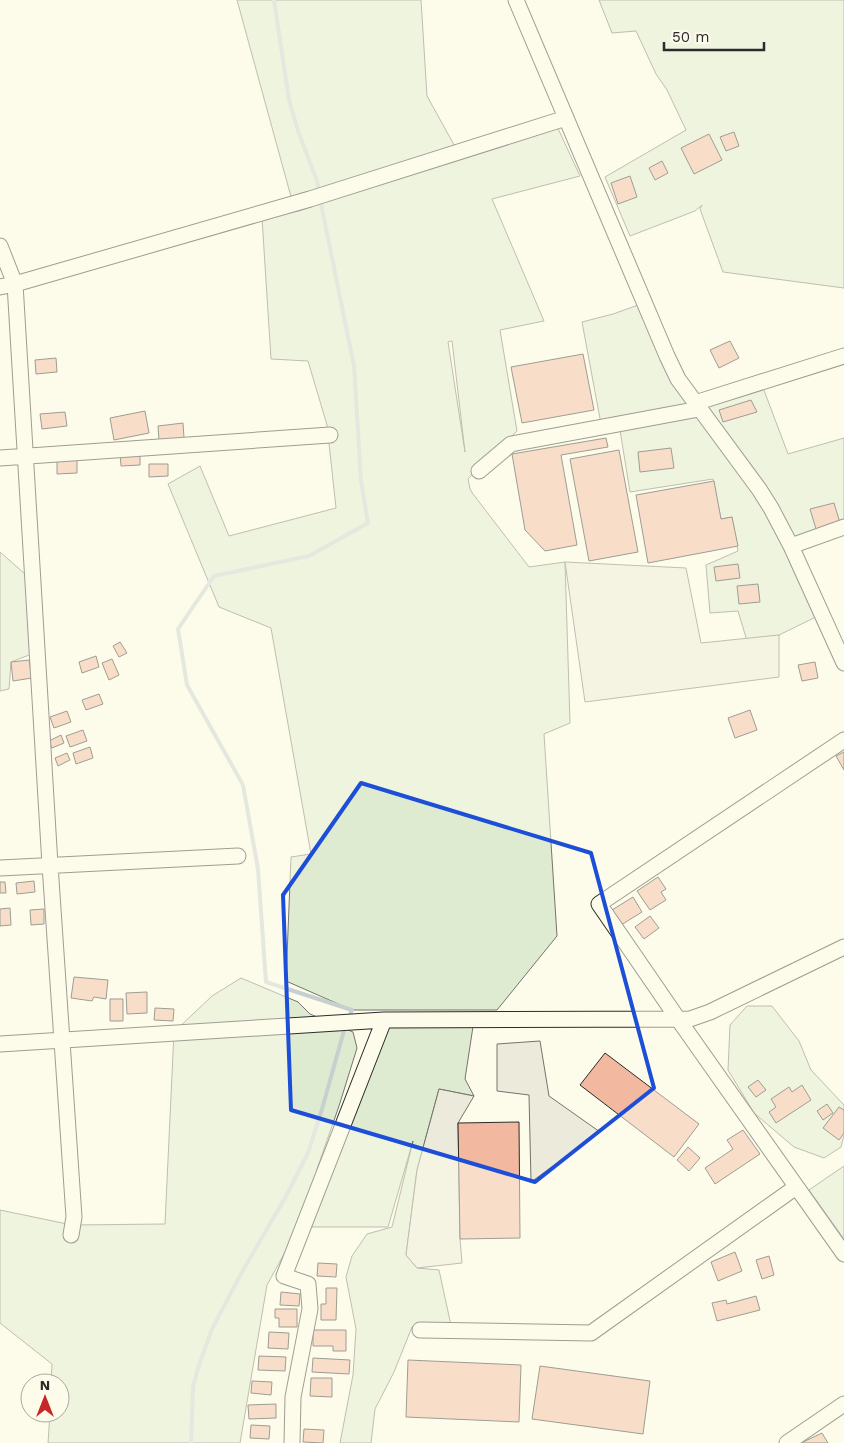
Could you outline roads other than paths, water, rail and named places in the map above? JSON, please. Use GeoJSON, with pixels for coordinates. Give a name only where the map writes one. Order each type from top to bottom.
{"type":"FeatureCollection","features":[{"type":"Feature","properties":{"kind":"street"},"geometry":{"type":"LineString","coordinates":[[516,0],[678,379],[772,508],[844,663]]}},
{"type":"Feature","properties":{"kind":"street"},"geometry":{"type":"LineString","coordinates":[[0,287],[310,199],[566,118]]}},
{"type":"Feature","properties":{"kind":"street"},"geometry":{"type":"LineString","coordinates":[[0,246],[15,284],[50,865],[74,1218],[70,1234]]}},
{"type":"Feature","properties":{"kind":"street"},"geometry":{"type":"LineString","coordinates":[[480,471],[511,444],[697,406],[844,356]]}},
{"type":"Feature","properties":{"kind":"street"},"geometry":{"type":"LineString","coordinates":[[0,458],[330,435]]}},
{"type":"Feature","properties":{"kind":"street"},"geometry":{"type":"LineString","coordinates":[[791,546],[844,527]]}},
{"type":"Feature","properties":{"kind":"street"},"geometry":{"type":"LineString","coordinates":[[844,740],[600,904],[678,1019],[844,1254]]}},
{"type":"Feature","properties":{"kind":"street"},"geometry":{"type":"LineString","coordinates":[[0,868],[238,856]]}},
{"type":"Feature","properties":{"kind":"street"},"geometry":{"type":"LineString","coordinates":[[0,1044],[384,1020],[690,1019],[710,1012],[844,947]]}},
{"type":"Feature","properties":{"kind":"street"},"geometry":{"type":"LineString","coordinates":[[292,1443],[294,1398],[310,1309],[308,1284],[284,1276],[384,1020]]}},
{"type":"Feature","properties":{"kind":"street"},"geometry":{"type":"LineString","coordinates":[[420,1330],[591,1334],[796,1187]]}},
{"type":"Feature","properties":{"kind":"street"},"geometry":{"type":"LineString","coordinates":[[787,1443],[844,1404]]}},
{"type":"Feature","properties":{"kind":"waterway"},"geometry":{"type":"LineString","coordinates":[[274,0],[289,100],[299,134],[317,181],[319,192]]}},
{"type":"Feature","properties":{"kind":"waterway"},"geometry":{"type":"LineString","coordinates":[[320,199],[354,366],[361,481],[368,523],[309,556],[214,576],[178,629],[187,685],[243,785],[258,869],[266,982],[352,1010],[348,1019]]}},
{"type":"Feature","properties":{"kind":"waterway"},"geometry":{"type":"LineString","coordinates":[[191,1443],[193,1387],[212,1329],[308,1153],[345,1027]]}}]}
